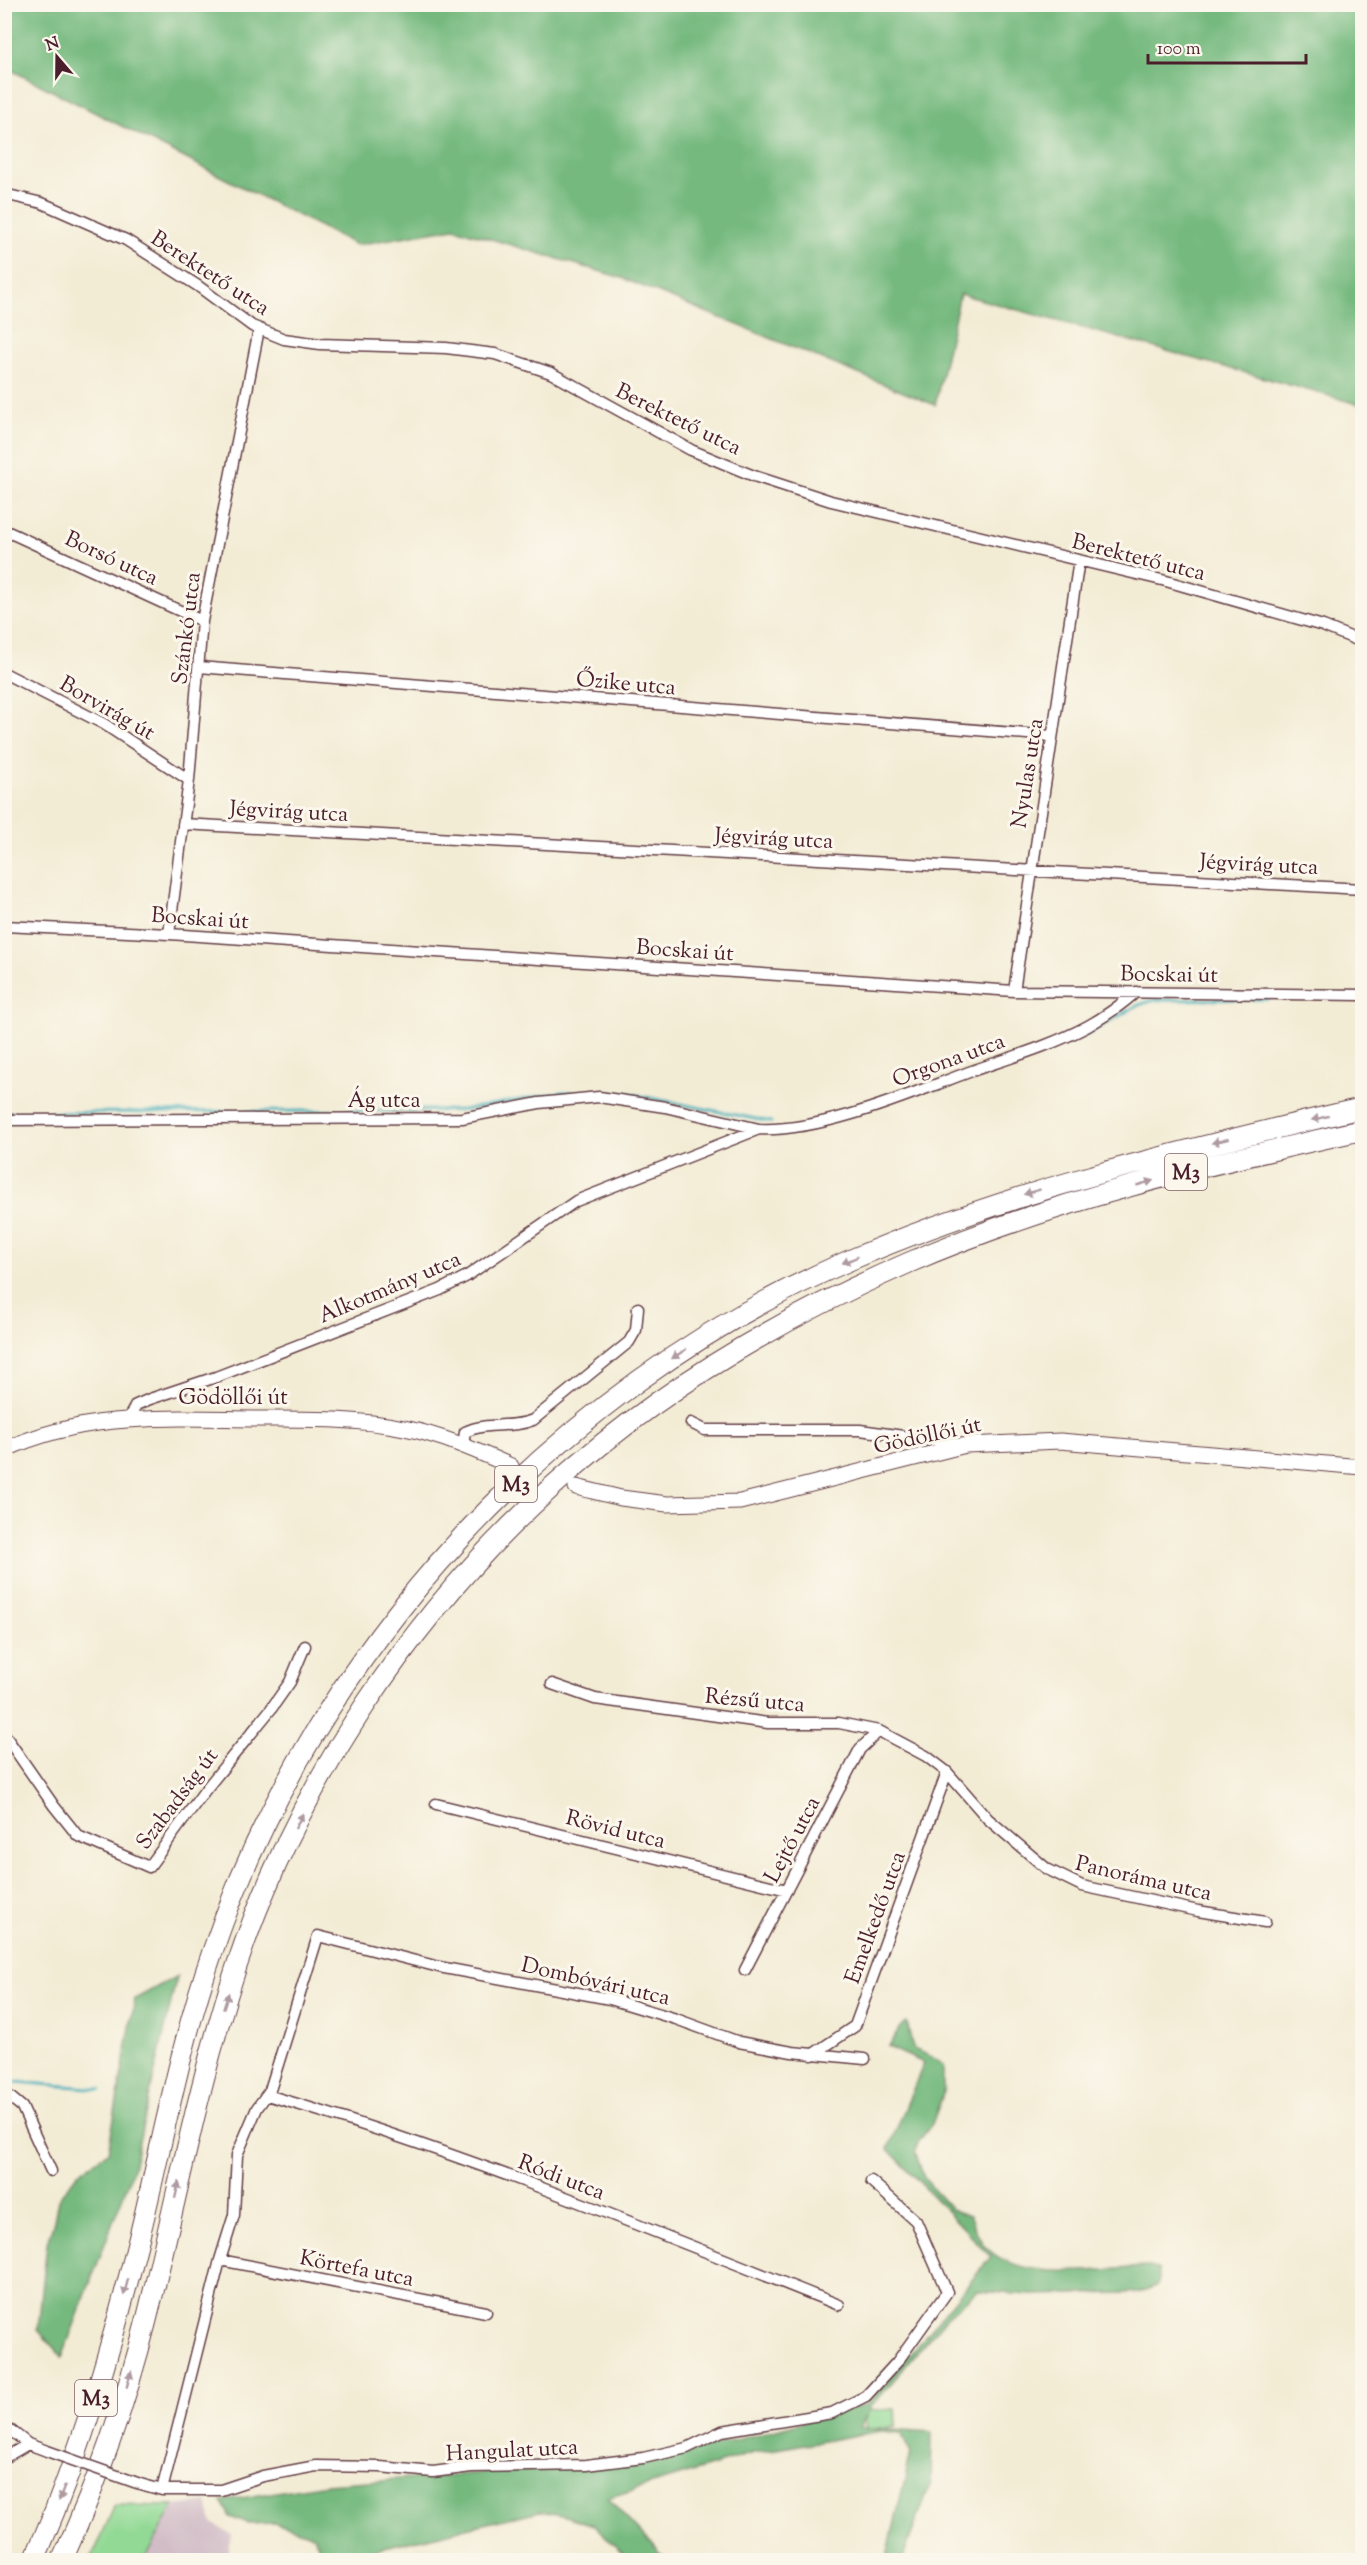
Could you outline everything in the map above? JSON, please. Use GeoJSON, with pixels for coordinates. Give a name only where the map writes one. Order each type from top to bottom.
{"type":"FeatureCollection","features":[{"type":"Feature","properties":{"kind":"highway","name":"M3"},"geometry":{"type":"LineString","coordinates":[[34,2560],[68,2475],[99,2387],[141,2230],[183,2042],[226,1912],[269,1816],[316,1730],[383,1632],[463,1536],[540,1461],[601,1410],[654,1370],[732,1321],[842,1264],[958,1217],[1087,1175],[1157,1156],[1362,1108]]}},
{"type":"Feature","properties":{"kind":"highway","name":"M3"},"geometry":{"type":"LineString","coordinates":[[62,2560],[98,2474],[145,2327],[216,2031],[254,1920],[299,1820],[341,1744],[391,1668],[477,1562],[552,1486],[634,1419],[691,1379],[750,1342],[828,1300],[910,1262],[1030,1218],[1158,1179],[1362,1130]]}},
{"type":"Feature","properties":{"kind":"main road","name":"Gödöllői út"},"geometry":{"type":"LineString","coordinates":[[4,1450],[65,1428],[128,1419],[332,1419],[404,1428],[463,1445],[511,1466]]}},
{"type":"Feature","properties":{"kind":"main road","name":"Gödöllői út"},"geometry":{"type":"LineString","coordinates":[[576,1487],[621,1498],[667,1504],[740,1502],[966,1444],[1060,1441],[1362,1467]]}},
{"type":"Feature","properties":{"kind":"street","name":"Berektető utca"},"geometry":{"type":"LineString","coordinates":[[4,194],[42,203],[126,240],[259,329],[284,339],[320,344],[446,348],[495,354],[551,373],[691,450],[754,476],[831,501],[1211,593],[1323,626],[1362,642]]}},
{"type":"Feature","properties":{"kind":"street","name":"Szánkó utca"},"geometry":{"type":"LineString","coordinates":[[169,934],[189,780],[202,621],[259,329]]}},
{"type":"Feature","properties":{"kind":"street","name":"Borsó utca"},"geometry":{"type":"LineString","coordinates":[[4,530],[202,621]]}},
{"type":"Feature","properties":{"kind":"street","name":"Nyulas utca"},"geometry":{"type":"LineString","coordinates":[[1014,991],[1079,560]]}},
{"type":"Feature","properties":{"kind":"street","name":"Őzike utca"},"geometry":{"type":"LineString","coordinates":[[199,667],[1051,736]]}},
{"type":"Feature","properties":{"kind":"street","name":"Borvirág út"},"geometry":{"type":"LineString","coordinates":[[4,673],[104,724],[189,780]]}},
{"type":"Feature","properties":{"kind":"street","name":"Jégvirág utca"},"geometry":{"type":"LineString","coordinates":[[183,824],[1362,889]]}},
{"type":"Feature","properties":{"kind":"street","name":"Bocskai út"},"geometry":{"type":"LineString","coordinates":[[4,926],[169,934],[1014,991],[1362,995]]}},
{"type":"Feature","properties":{"kind":"street","name":"Orgona utca"},"geometry":{"type":"LineString","coordinates":[[759,1129],[791,1128],[837,1117],[898,1098],[1039,1047],[1088,1026],[1119,1007],[1136,992]]}},
{"type":"Feature","properties":{"kind":"street","name":"Ág utca"},"geometry":{"type":"LineString","coordinates":[[4,1120],[462,1118],[540,1103],[599,1097],[665,1107],[759,1129]]}},
{"type":"Feature","properties":{"kind":"street","name":"Alkotmány utca"},"geometry":{"type":"LineString","coordinates":[[128,1419],[136,1405],[150,1399],[216,1377],[441,1290],[474,1271],[576,1201],[759,1129]]}},
{"type":"Feature","properties":{"kind":"street"},"geometry":{"type":"LineString","coordinates":[[463,1445],[465,1432],[474,1427],[523,1425],[533,1420],[629,1342],[636,1330],[638,1308]]}},
{"type":"Feature","properties":{"kind":"street"},"geometry":{"type":"LineString","coordinates":[[692,1423],[705,1430],[860,1430],[966,1444]]}},
{"type":"Feature","properties":{"kind":"street","name":"Szabadság út"},"geometry":{"type":"LineString","coordinates":[[4,1734],[54,1806],[78,1836],[149,1867],[206,1789],[271,1709],[290,1682],[305,1646]]}},
{"type":"Feature","properties":{"kind":"street","name":"Rézsű utca"},"geometry":{"type":"LineString","coordinates":[[552,1684],[595,1699],[768,1723],[838,1723],[879,1731],[926,1756],[947,1772]]}},
{"type":"Feature","properties":{"kind":"street","name":"Lejtő utca"},"geometry":{"type":"LineString","coordinates":[[745,1970],[860,1749],[879,1731]]}},
{"type":"Feature","properties":{"kind":"street","name":"Panoráma utca"},"geometry":{"type":"LineString","coordinates":[[947,1772],[988,1819],[1047,1869],[1066,1880],[1082,1886],[1152,1901],[1265,1922]]}},
{"type":"Feature","properties":{"kind":"street","name":"Emelkedő utca"},"geometry":{"type":"LineString","coordinates":[[812,2055],[855,2026],[947,1772]]}},
{"type":"Feature","properties":{"kind":"street","name":"Rövid utca"},"geometry":{"type":"LineString","coordinates":[[436,1804],[787,1890]]}},
{"type":"Feature","properties":{"kind":"street","name":"Dombóvári utca"},"geometry":{"type":"LineString","coordinates":[[267,2095],[318,1936],[439,1967],[610,1999],[676,2019],[739,2042],[812,2055],[865,2059]]}},
{"type":"Feature","properties":{"kind":"street"},"geometry":{"type":"LineString","coordinates":[[4,2092],[22,2107],[51,2171]]}},
{"type":"Feature","properties":{"kind":"street"},"geometry":{"type":"LineString","coordinates":[[162,2490],[220,2260],[234,2215],[237,2154],[257,2108],[267,2095]]}},
{"type":"Feature","properties":{"kind":"street","name":"Ródi utca"},"geometry":{"type":"LineString","coordinates":[[267,2095],[358,2121],[546,2190],[839,2305]]}},
{"type":"Feature","properties":{"kind":"street","name":"Hangulat utca"},"geometry":{"type":"LineString","coordinates":[[4,2425],[28,2444],[140,2484],[162,2490],[221,2490],[263,2476],[316,2466],[380,2467],[433,2472],[471,2467],[586,2465],[643,2458],[687,2448],[723,2431],[832,2413],[866,2396],[897,2362],[947,2292],[916,2221],[872,2181]]}},
{"type":"Feature","properties":{"kind":"street","name":"Körtefa utca"},"geometry":{"type":"LineString","coordinates":[[220,2260],[486,2312]]}},
{"type":"Feature","properties":{"kind":"street"},"geometry":{"type":"LineString","coordinates":[[4,2458],[28,2444]]}},
{"type":"Feature","properties":{"kind":"shaded area"},"geometry":{"type":"Polygon","coordinates":[[[207,2502],[212,2523],[232,2535],[227,2560],[144,2560],[174,2506],[207,2502]]]}},
{"type":"Feature","properties":{"kind":"green space"},"geometry":{"type":"Polygon","coordinates":[[[4,5],[1362,5],[1362,405],[960,294],[935,405],[622,278],[454,228],[356,245],[5,67],[4,5]]]}},
{"type":"Feature","properties":{"kind":"green space"},"geometry":{"type":"Polygon","coordinates":[[[177,1976],[132,2172],[62,2357],[38,2330],[47,2243],[58,2199],[77,2174],[108,2152],[135,1999],[177,1976]]]}},
{"type":"Feature","properties":{"kind":"green space"},"geometry":{"type":"Polygon","coordinates":[[[907,2022],[913,2049],[930,2056],[943,2065],[943,2094],[932,2124],[919,2141],[915,2151],[924,2178],[951,2209],[969,2216],[984,2245],[999,2257],[1039,2270],[1086,2271],[1149,2267],[1158,2269],[1159,2278],[1157,2286],[1139,2292],[1126,2293],[1030,2295],[977,2291],[946,2318],[871,2407],[860,2427],[932,2432],[931,2482],[902,2560],[886,2560],[911,2453],[901,2433],[881,2431],[753,2453],[607,2498],[666,2560],[630,2560],[594,2525],[540,2511],[379,2548],[361,2560],[324,2560],[314,2536],[275,2523],[248,2524],[230,2517],[222,2501],[326,2484],[663,2460],[868,2404],[991,2257],[888,2149],[924,2063],[888,2047],[900,2027],[907,2022]]]}},
{"type":"Feature","properties":{"kind":"green space"},"geometry":{"type":"Polygon","coordinates":[[[895,2409],[896,2426],[867,2429],[865,2411],[895,2409]]]}},
{"type":"Feature","properties":{"kind":"green space"},"geometry":{"type":"Polygon","coordinates":[[[115,2505],[174,2506],[144,2560],[91,2560],[115,2505]]]}},
{"type":"Feature","properties":{"kind":"waterway"},"geometry":{"type":"LineString","coordinates":[[939,1089],[1088,1034],[1136,1006],[1154,1000],[1268,999]]}},
{"type":"Feature","properties":{"kind":"waterway"},"geometry":{"type":"LineString","coordinates":[[4,1113],[463,1110],[563,1092],[592,1093]]}},
{"type":"Feature","properties":{"kind":"waterway"},"geometry":{"type":"LineString","coordinates":[[608,1093],[631,1094],[771,1122]]}},
{"type":"Feature","properties":{"kind":"waterway"},"geometry":{"type":"LineString","coordinates":[[779,1135],[806,1130]]}},
{"type":"Feature","properties":{"kind":"waterway"},"geometry":{"type":"LineString","coordinates":[[4,2081],[101,2089]]}}]}
